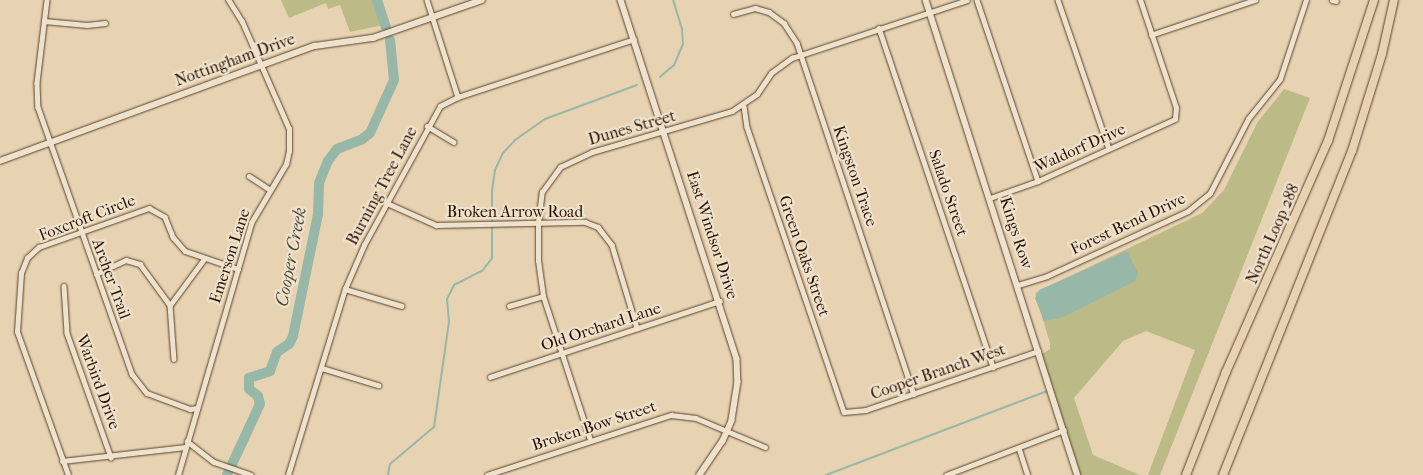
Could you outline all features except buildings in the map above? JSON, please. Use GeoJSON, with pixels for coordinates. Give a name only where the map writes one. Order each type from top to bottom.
{"type":"FeatureCollection","features":[{"type":"Feature","properties":{"kind":"highway","name":"North Loop 288"},"geometry":{"type":"LineString","coordinates":[[1186,475],[1226,372],[1328,141],[1374,0]]}},
{"type":"Feature","properties":{"kind":"highway"},"geometry":{"type":"LineString","coordinates":[[1223,475],[1352,151],[1382,54],[1394,0]]}},
{"type":"Feature","properties":{"kind":"street","name":"Archer Trail"},"geometry":{"type":"LineString","coordinates":[[47,0],[36,93],[48,143],[132,374],[141,388],[154,397],[190,409],[197,408]]}},
{"type":"Feature","properties":{"kind":"street","name":"Emerson Lane"},"geometry":{"type":"LineString","coordinates":[[178,475],[184,447],[251,223],[269,189],[286,164],[290,135],[262,65],[228,0]]}},
{"type":"Feature","properties":{"kind":"street"},"geometry":{"type":"LineString","coordinates":[[427,0],[458,97]]}},
{"type":"Feature","properties":{"kind":"street","name":"Nottingham Drive"},"geometry":{"type":"LineString","coordinates":[[0,161],[328,42],[373,38],[482,0]]}},
{"type":"Feature","properties":{"kind":"street","name":"East Windsor Drive"},"geometry":{"type":"LineString","coordinates":[[621,0],[720,301],[737,364],[736,404],[728,431],[700,475]]}},
{"type":"Feature","properties":{"kind":"street","name":"Kings Row"},"geometry":{"type":"LineString","coordinates":[[926,0],[1078,475]]}},
{"type":"Feature","properties":{"kind":"street","name":"Dunes Street"},"geometry":{"type":"LineString","coordinates":[[590,440],[543,296],[538,223],[542,192],[560,167],[592,152],[744,106],[757,94],[770,73],[802,54],[967,0]]}},
{"type":"Feature","properties":{"kind":"street"},"geometry":{"type":"LineString","coordinates":[[977,0],[1038,181]]}},
{"type":"Feature","properties":{"kind":"street"},"geometry":{"type":"LineString","coordinates":[[1058,0],[1109,149]]}},
{"type":"Feature","properties":{"kind":"street"},"geometry":{"type":"LineString","coordinates":[[1140,0],[1152,35],[1254,0]]}},
{"type":"Feature","properties":{"kind":"street","name":"Forest Bend Drive"},"geometry":{"type":"LineString","coordinates":[[1018,285],[1047,276],[1188,212],[1205,199],[1221,177],[1248,119],[1280,79],[1306,0]]}},
{"type":"Feature","properties":{"kind":"street","name":"Kingston Trace"},"geometry":{"type":"LineString","coordinates":[[733,14],[755,8],[769,12],[793,34],[802,54],[914,394]]}},
{"type":"Feature","properties":{"kind":"street"},"geometry":{"type":"LineString","coordinates":[[44,22],[87,25],[105,23]]}},
{"type":"Feature","properties":{"kind":"street","name":"Salado Street"},"geometry":{"type":"LineString","coordinates":[[879,28],[993,367]]}},
{"type":"Feature","properties":{"kind":"street","name":"Waldorf Drive"},"geometry":{"type":"LineString","coordinates":[[990,198],[1038,181],[1177,116],[1152,35]]}},
{"type":"Feature","properties":{"kind":"street","name":"Burning Tree Lane"},"geometry":{"type":"LineString","coordinates":[[288,475],[345,289],[364,245],[427,126],[440,106],[458,97],[634,39]]}},
{"type":"Feature","properties":{"kind":"street","name":"Green Oaks Street"},"geometry":{"type":"LineString","coordinates":[[744,106],[747,127],[844,412]]}},
{"type":"Feature","properties":{"kind":"street"},"geometry":{"type":"LineString","coordinates":[[427,126],[454,142]]}},
{"type":"Feature","properties":{"kind":"street"},"geometry":{"type":"LineString","coordinates":[[249,176],[269,189]]}},
{"type":"Feature","properties":{"kind":"street","name":"Broken Arrow Road"},"geometry":{"type":"LineString","coordinates":[[387,203],[436,225],[586,222],[607,235],[637,328]]}},
{"type":"Feature","properties":{"kind":"street","name":"Foxcroft Circle"},"geometry":{"type":"LineString","coordinates":[[68,475],[18,332],[21,273],[27,258],[39,247],[143,209],[157,210],[165,217],[180,246],[204,259],[238,269]]}},
{"type":"Feature","properties":{"kind":"street"},"geometry":{"type":"LineString","coordinates":[[170,305],[204,259]]}},
{"type":"Feature","properties":{"kind":"street"},"geometry":{"type":"LineString","coordinates":[[96,274],[116,263],[132,260],[140,264],[170,305],[174,359]]}},
{"type":"Feature","properties":{"kind":"street","name":"Warbird Drive"},"geometry":{"type":"LineString","coordinates":[[64,286],[66,333],[111,457]]}},
{"type":"Feature","properties":{"kind":"street"},"geometry":{"type":"LineString","coordinates":[[345,289],[402,306]]}},
{"type":"Feature","properties":{"kind":"street"},"geometry":{"type":"LineString","coordinates":[[509,306],[543,296]]}},
{"type":"Feature","properties":{"kind":"street","name":"Old Orchard Lane"},"geometry":{"type":"LineString","coordinates":[[490,377],[720,301]]}},
{"type":"Feature","properties":{"kind":"street","name":"Cooper Branch West"},"geometry":{"type":"LineString","coordinates":[[844,412],[866,410],[1038,351]]}},
{"type":"Feature","properties":{"kind":"street"},"geometry":{"type":"LineString","coordinates":[[322,368],[378,385]]}},
{"type":"Feature","properties":{"kind":"street","name":"Broken Bow Street"},"geometry":{"type":"LineString","coordinates":[[487,475],[671,415],[696,418],[765,446]]}},
{"type":"Feature","properties":{"kind":"street"},"geometry":{"type":"LineString","coordinates":[[946,475],[1064,430]]}},
{"type":"Feature","properties":{"kind":"street"},"geometry":{"type":"LineString","coordinates":[[187,440],[222,466],[251,475]]}},
{"type":"Feature","properties":{"kind":"street"},"geometry":{"type":"LineString","coordinates":[[62,461],[111,457],[184,447]]}},
{"type":"Feature","properties":{"kind":"street"},"geometry":{"type":"LineString","coordinates":[[1019,448],[1028,475]]}},
{"type":"Feature","properties":{"kind":"shaded area"},"geometry":{"type":"Polygon","coordinates":[[[281,0],[382,0],[388,24],[350,32],[340,5],[328,9],[326,3],[289,18],[281,0]]]}},
{"type":"Feature","properties":{"kind":"shaded area"},"geometry":{"type":"Polygon","coordinates":[[[1284,89],[1310,98],[1160,475],[1148,475],[1195,350],[1146,331],[1123,341],[1074,398],[1093,455],[1140,475],[1078,475],[1040,355],[1050,349],[1050,343],[1035,293],[1202,213],[1224,190],[1257,123],[1284,89]]]}},
{"type":"Feature","properties":{"kind":"shaded area"},"geometry":{"type":"Polygon","coordinates":[[[1127,251],[1138,273],[1135,281],[1063,317],[1044,321],[1035,298],[1039,290],[1127,251]]]}},
{"type":"Feature","properties":{"kind":"waterway","name":"Cooper Creek"},"geometry":{"type":"LineString","coordinates":[[377,0],[386,27]]}},
{"type":"Feature","properties":{"kind":"waterway"},"geometry":{"type":"LineString","coordinates":[[660,77],[674,65],[683,44],[682,29],[673,0]]}},
{"type":"Feature","properties":{"kind":"waterway","name":"Cooper Creek"},"geometry":{"type":"LineString","coordinates":[[227,475],[260,404],[258,396],[249,389],[249,378],[270,371],[277,352],[289,344],[293,336],[318,214],[319,183],[328,161],[337,149],[361,140],[370,133],[394,80],[390,40]]}},
{"type":"Feature","properties":{"kind":"waterway"},"geometry":{"type":"LineString","coordinates":[[388,475],[390,464],[434,427],[449,322],[447,299],[454,285],[482,271],[492,258],[492,191],[495,170],[503,153],[515,140],[545,119],[637,85]]}},
{"type":"Feature","properties":{"kind":"waterway"},"geometry":{"type":"LineString","coordinates":[[826,475],[1047,391]]}}]}
